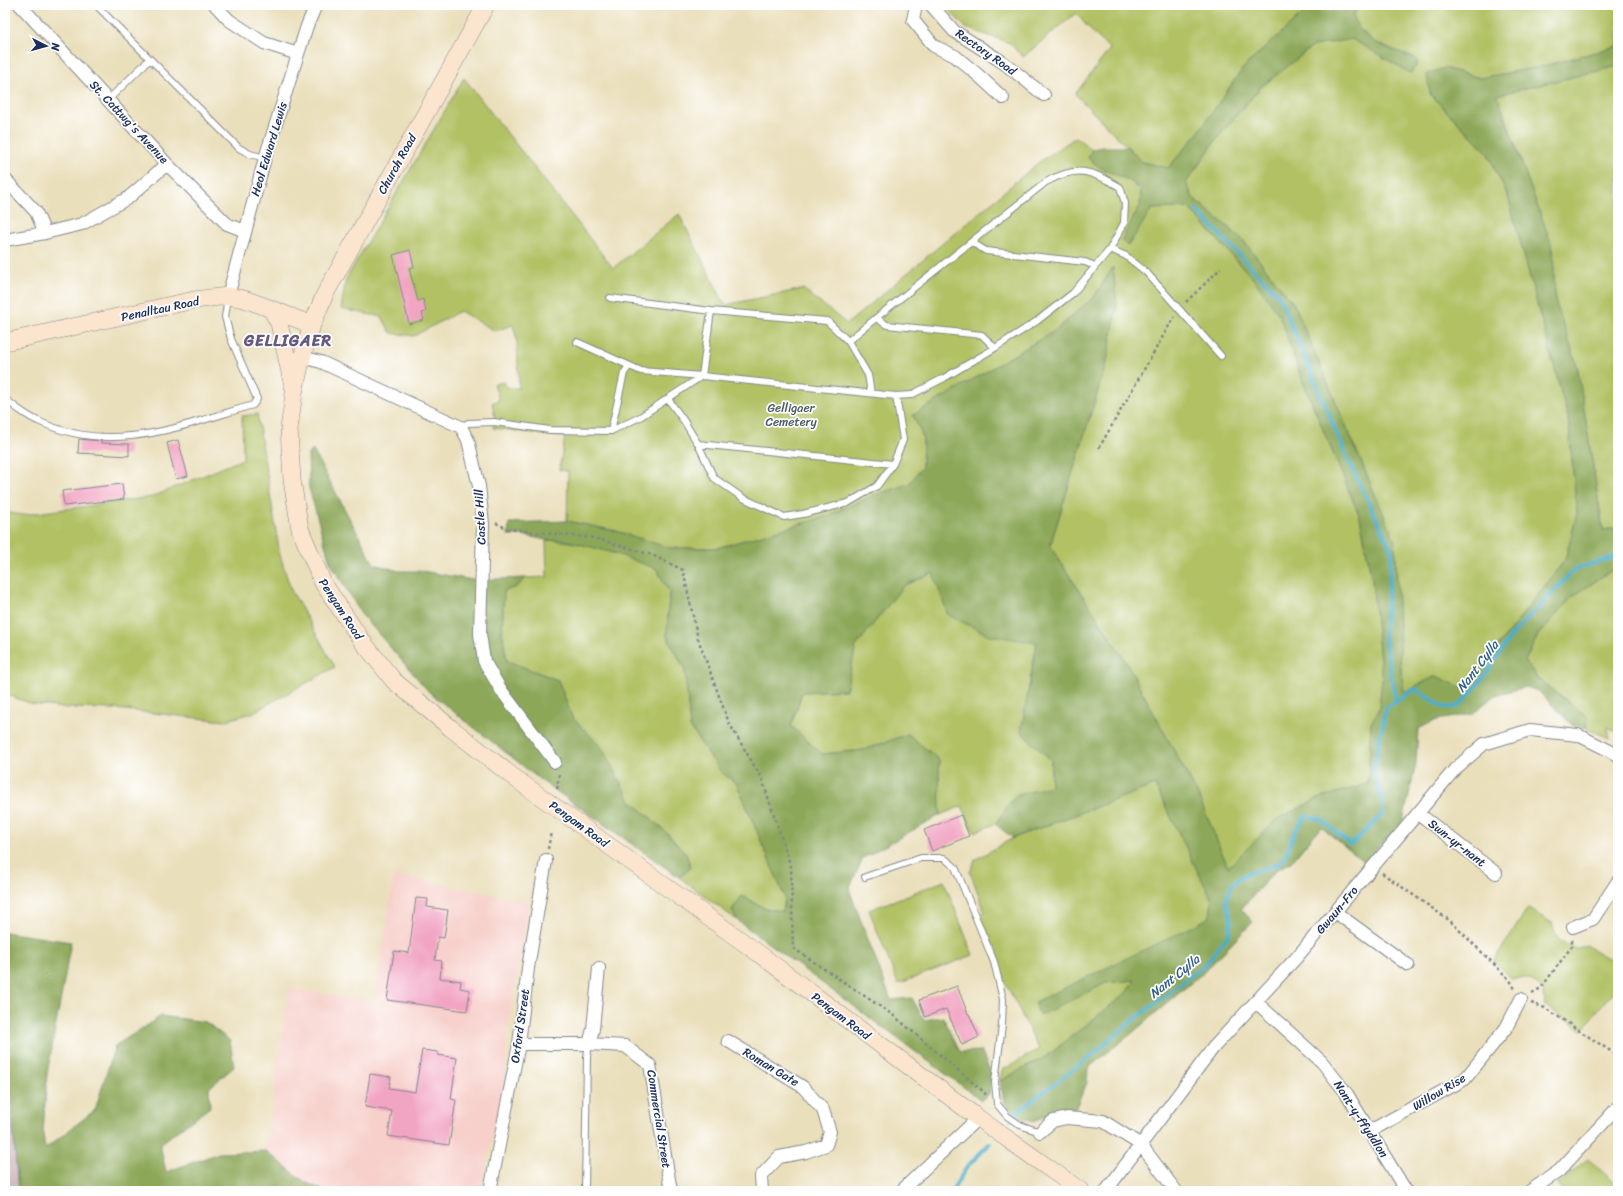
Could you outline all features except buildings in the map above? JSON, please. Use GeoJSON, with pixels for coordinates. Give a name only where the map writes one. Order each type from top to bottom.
{"type":"FeatureCollection","features":[{"type":"Feature","properties":{"kind":"main road","name":"Church Road"},"geometry":{"type":"LineString","coordinates":[[312,325],[335,275],[486,5]]}},
{"type":"Feature","properties":{"kind":"main road","name":"Penalltau Road"},"geometry":{"type":"LineString","coordinates":[[5,342],[194,300],[228,296],[244,299],[312,325]]}},
{"type":"Feature","properties":{"kind":"main road"},"geometry":{"type":"LineString","coordinates":[[271,309],[279,323],[294,392]]}},
{"type":"Feature","properties":{"kind":"main road","name":"Pengam Road"},"geometry":{"type":"LineString","coordinates":[[312,325],[302,357],[294,392],[290,429],[292,480],[300,529],[323,583],[362,641],[394,681],[516,779],[754,950],[978,1118],[1081,1191]]}},
{"type":"Feature","properties":{"kind":"street","name":"St. Cattwg's Avenue"},"geometry":{"type":"LineString","coordinates":[[20,5],[167,164],[227,224],[245,231]]}},
{"type":"Feature","properties":{"kind":"street"},"geometry":{"type":"LineString","coordinates":[[215,5],[229,20],[264,43],[298,54]]}},
{"type":"Feature","properties":{"kind":"street","name":"Heol Edward Lewis"},"geometry":{"type":"LineString","coordinates":[[228,296],[265,158],[298,54],[316,5]]}},
{"type":"Feature","properties":{"kind":"street"},"geometry":{"type":"LineString","coordinates":[[916,5],[913,20],[934,46],[954,56],[978,74],[1003,98]]}},
{"type":"Feature","properties":{"kind":"street","name":"Rectory Road"},"geometry":{"type":"LineString","coordinates":[[931,5],[954,30],[1004,63],[1044,95]]}},
{"type":"Feature","properties":{"kind":"street"},"geometry":{"type":"LineString","coordinates":[[5,240],[45,233],[82,224],[128,198],[167,164]]}},
{"type":"Feature","properties":{"kind":"street"},"geometry":{"type":"LineString","coordinates":[[5,178],[36,212],[45,233]]}},
{"type":"Feature","properties":{"kind":"street"},"geometry":{"type":"LineString","coordinates":[[302,357],[321,362],[461,427]]}},
{"type":"Feature","properties":{"kind":"street","name":"Castle Hill"},"geometry":{"type":"LineString","coordinates":[[461,427],[468,440],[479,486],[483,524],[480,634],[484,661],[501,690],[555,762]]}},
{"type":"Feature","properties":{"kind":"street","name":"Gwaun-Fro"},"geometry":{"type":"LineString","coordinates":[[1106,1191],[1213,1048],[1297,958],[1455,769],[1484,744],[1530,730],[1578,735],[1618,757]]}},
{"type":"Feature","properties":{"kind":"street","name":"Swn-yr-nant"},"geometry":{"type":"LineString","coordinates":[[1418,812],[1496,873]]}},
{"type":"Feature","properties":{"kind":"street","name":"Oxford Street"},"geometry":{"type":"LineString","coordinates":[[490,1191],[519,1044],[528,968],[546,860]]}},
{"type":"Feature","properties":{"kind":"street"},"geometry":{"type":"LineString","coordinates":[[1573,927],[1593,919],[1618,882]]}},
{"type":"Feature","properties":{"kind":"street"},"geometry":{"type":"LineString","coordinates":[[1335,912],[1408,965]]}},
{"type":"Feature","properties":{"kind":"street"},"geometry":{"type":"LineString","coordinates":[[589,1044],[593,1029],[599,968]]}},
{"type":"Feature","properties":{"kind":"street","name":"Willow Rise"},"geometry":{"type":"LineString","coordinates":[[1370,1131],[1465,1079],[1506,1028],[1521,999]]}},
{"type":"Feature","properties":{"kind":"street","name":"Nant-y-ffyddlon"},"geometry":{"type":"LineString","coordinates":[[1256,1002],[1322,1062],[1347,1094],[1406,1191]]}},
{"type":"Feature","properties":{"kind":"street","name":"Roman Gate"},"geometry":{"type":"LineString","coordinates":[[728,1041],[803,1087],[823,1110],[830,1132],[826,1145],[806,1152],[779,1157],[761,1176],[762,1191]]}},
{"type":"Feature","properties":{"kind":"street","name":"Commercial Street"},"geometry":{"type":"LineString","coordinates":[[519,1044],[589,1044],[625,1046],[650,1065],[671,1191]]}},
{"type":"Feature","properties":{"kind":"street"},"geometry":{"type":"LineString","coordinates":[[1530,1191],[1559,1171],[1618,1107]]}},
{"type":"Feature","properties":{"kind":"street"},"geometry":{"type":"LineString","coordinates":[[901,1191],[978,1118]]}},
{"type":"Feature","properties":{"kind":"street"},"geometry":{"type":"LineString","coordinates":[[1040,1132],[1053,1121],[1067,1118],[1103,1121],[1141,1145],[1176,1191]]}},
{"type":"Feature","properties":{"kind":"lane"},"geometry":{"type":"LineString","coordinates":[[96,5],[239,148],[250,154],[265,158]]}},
{"type":"Feature","properties":{"kind":"lane"},"geometry":{"type":"LineString","coordinates":[[108,100],[150,59]]}},
{"type":"Feature","properties":{"kind":"lane"},"geometry":{"type":"LineString","coordinates":[[577,342],[641,370],[896,396],[911,395],[996,348],[1037,321],[1073,293],[1110,249],[1124,223],[1125,203],[1120,187],[1090,173],[1071,171],[1058,175],[1046,182],[848,342]]}},
{"type":"Feature","properties":{"kind":"lane"},"geometry":{"type":"LineString","coordinates":[[971,242],[986,251],[1085,262],[1095,266]]}},
{"type":"Feature","properties":{"kind":"lane"},"geometry":{"type":"LineString","coordinates":[[1110,249],[1126,256],[1146,272],[1221,356]]}},
{"type":"Feature","properties":{"kind":"lane"},"geometry":{"type":"LineString","coordinates":[[5,399],[38,421],[64,430],[94,437],[121,437],[150,434],[253,405],[257,399],[231,339],[225,316],[228,296]]}},
{"type":"Feature","properties":{"kind":"lane"},"geometry":{"type":"LineString","coordinates":[[610,298],[711,311],[828,321],[848,342],[868,375],[871,393]]}},
{"type":"Feature","properties":{"kind":"lane"},"geometry":{"type":"LineString","coordinates":[[461,427],[468,423],[494,422],[550,430],[611,431],[640,417],[702,376],[711,311]]}},
{"type":"Feature","properties":{"kind":"lane"},"geometry":{"type":"LineString","coordinates":[[876,318],[887,325],[982,335],[996,348]]}},
{"type":"Feature","properties":{"kind":"lane"},"geometry":{"type":"LineString","coordinates":[[611,431],[624,373],[629,366]]}},
{"type":"Feature","properties":{"kind":"lane"},"geometry":{"type":"LineString","coordinates":[[668,399],[684,420],[698,444],[714,478],[743,498],[784,517],[848,503],[877,486],[893,464],[903,440],[896,396]]}},
{"type":"Feature","properties":{"kind":"lane"},"geometry":{"type":"LineString","coordinates":[[698,444],[893,464]]}},
{"type":"Feature","properties":{"kind":"lane"},"geometry":{"type":"LineString","coordinates":[[864,877],[921,858],[944,858],[955,867],[994,962],[1003,999],[1002,1025],[995,1082],[997,1104],[1007,1116],[1020,1125],[1040,1132]]}},
{"type":"Feature","properties":{"kind":"lane"},"geometry":{"type":"LineString","coordinates":[[585,1191],[589,1044]]}},
{"type":"Feature","properties":{"kind":"path"},"geometry":{"type":"LineString","coordinates":[[1099,448],[1179,308],[1221,268]]}},
{"type":"Feature","properties":{"kind":"path"},"geometry":{"type":"LineString","coordinates":[[483,524],[498,523],[508,529],[594,538],[652,555],[683,570],[698,639],[729,723],[762,779],[791,867],[794,948],[893,1015],[985,1093],[986,1099]]}},
{"type":"Feature","properties":{"kind":"path"},"geometry":{"type":"LineString","coordinates":[[546,860],[551,832]]}},
{"type":"Feature","properties":{"kind":"path"},"geometry":{"type":"LineString","coordinates":[[1373,866],[1449,920],[1510,980],[1521,999],[1545,1008],[1615,1054],[1618,1058]]}},
{"type":"Feature","properties":{"kind":"path"},"geometry":{"type":"LineString","coordinates":[[1521,999],[1541,988],[1572,946],[1573,927]]}},
{"type":"Feature","properties":{"kind":"shaded area"},"geometry":{"type":"Polygon","coordinates":[[[394,875],[529,902],[507,1034],[506,1075],[481,1191],[260,1191],[289,988],[374,1002],[394,875]]]}},
{"type":"Feature","properties":{"kind":"shaded area"},"geometry":{"type":"Polygon","coordinates":[[[5,1047],[8,1059],[18,1191],[5,1191],[5,1047]]]}},
{"type":"Feature","properties":{"kind":"green space"},"geometry":{"type":"Polygon","coordinates":[[[944,5],[1312,5],[1243,68],[1198,133],[1168,168],[1142,162],[1075,94],[1110,49],[1090,30],[1076,13],[1023,57],[1010,43],[966,28],[944,5]]]}},
{"type":"Feature","properties":{"kind":"green space"},"geometry":{"type":"Polygon","coordinates":[[[1312,5],[1359,5],[1353,16],[1363,33],[1370,39],[1388,49],[1417,59],[1418,64],[1410,73],[1352,39],[1313,46],[1260,88],[1221,133],[1186,183],[1193,198],[1242,239],[1294,304],[1395,541],[1401,670],[1404,692],[1436,676],[1465,689],[1565,560],[1577,514],[1568,418],[1508,196],[1487,152],[1430,94],[1427,74],[1444,68],[1480,78],[1540,67],[1618,46],[1618,66],[1497,95],[1553,249],[1555,301],[1577,365],[1603,530],[1618,528],[1618,568],[1612,570],[1572,597],[1538,635],[1525,661],[1539,680],[1588,717],[1586,728],[1571,724],[1538,691],[1526,687],[1495,695],[1472,714],[1437,720],[1418,729],[1416,764],[1403,821],[1364,862],[1321,827],[1291,862],[1276,870],[1241,909],[1253,922],[1205,971],[1131,1034],[1088,1068],[1087,1083],[1075,1109],[1055,1112],[1034,1121],[1018,1117],[1004,1102],[1000,1081],[1047,1056],[1125,994],[1135,980],[1106,983],[1039,1016],[1035,1002],[1210,917],[1212,900],[1155,785],[1013,838],[995,824],[1015,796],[1051,786],[1051,760],[1021,732],[1037,643],[989,635],[948,615],[933,573],[903,586],[856,646],[846,690],[802,692],[791,726],[822,754],[864,750],[908,734],[939,760],[940,815],[863,858],[849,889],[891,1000],[912,998],[924,1020],[943,1017],[960,1052],[981,1051],[991,1073],[989,1094],[981,1100],[738,921],[732,910],[742,896],[766,909],[783,911],[785,898],[737,784],[721,772],[690,727],[685,670],[667,636],[669,592],[657,569],[614,553],[564,540],[546,540],[522,535],[508,535],[509,523],[567,521],[616,531],[670,548],[717,548],[825,517],[871,496],[909,484],[922,467],[923,437],[913,415],[1056,330],[1094,297],[1113,267],[1117,306],[1107,361],[1050,546],[1125,660],[1197,793],[1228,867],[1279,818],[1322,797],[1368,784],[1371,723],[1379,709],[1382,680],[1372,580],[1360,517],[1301,377],[1280,316],[1255,281],[1188,207],[1152,209],[1128,246],[1121,240],[1140,206],[1141,191],[1132,182],[1099,167],[1088,158],[1092,149],[1102,147],[1128,147],[1142,162],[1168,168],[1198,133],[1243,68],[1312,5]]]}},
{"type":"Feature","properties":{"kind":"green space"},"geometry":{"type":"Polygon","coordinates":[[[1359,5],[1618,5],[1618,46],[1540,67],[1480,78],[1444,68],[1430,94],[1487,152],[1508,196],[1568,418],[1577,514],[1565,560],[1465,689],[1436,677],[1404,692],[1401,670],[1395,541],[1294,304],[1242,239],[1193,198],[1186,183],[1221,133],[1260,88],[1313,46],[1352,39],[1411,73],[1417,59],[1376,43],[1356,26],[1353,16],[1359,5]]]}},
{"type":"Feature","properties":{"kind":"green space"},"geometry":{"type":"Polygon","coordinates":[[[1618,66],[1618,528],[1603,530],[1577,365],[1555,301],[1553,249],[1497,95],[1618,66]]]}},
{"type":"Feature","properties":{"kind":"green space","name":"Gelligaer Cemetery"},"geometry":{"type":"Polygon","coordinates":[[[464,78],[613,268],[679,214],[725,305],[803,289],[847,324],[1038,163],[1076,137],[1132,182],[1152,209],[1188,207],[1255,281],[1280,316],[1301,377],[1360,517],[1372,580],[1382,680],[1379,709],[1371,723],[1368,784],[1322,797],[1279,818],[1228,868],[1197,793],[1125,660],[1050,546],[1107,361],[1117,306],[1113,268],[1094,297],[1056,330],[913,415],[923,437],[922,467],[909,484],[871,496],[825,517],[717,548],[670,548],[616,531],[567,521],[568,471],[559,470],[565,437],[493,428],[495,417],[492,403],[499,400],[494,384],[504,382],[508,388],[519,388],[517,340],[513,325],[495,331],[460,311],[414,336],[391,333],[382,317],[341,309],[346,279],[464,78]]]}},
{"type":"Feature","properties":{"kind":"green space"},"geometry":{"type":"Polygon","coordinates":[[[257,414],[280,555],[291,590],[335,667],[252,713],[224,721],[116,709],[64,708],[32,704],[5,694],[5,512],[22,515],[152,497],[243,459],[242,416],[257,414]]]}},
{"type":"Feature","properties":{"kind":"green space"},"geometry":{"type":"Polygon","coordinates":[[[313,450],[374,564],[399,571],[422,571],[473,580],[526,578],[516,587],[504,591],[502,632],[507,661],[558,680],[572,717],[602,748],[629,799],[664,830],[686,854],[691,868],[679,877],[542,781],[430,693],[362,615],[330,562],[309,488],[308,454],[313,450]]]}},
{"type":"Feature","properties":{"kind":"green space"},"geometry":{"type":"Polygon","coordinates":[[[546,540],[589,546],[657,569],[669,592],[667,636],[685,670],[690,727],[721,772],[737,784],[785,898],[784,911],[766,909],[742,896],[732,910],[738,921],[679,877],[691,868],[686,854],[664,830],[629,799],[602,748],[572,717],[558,680],[507,661],[502,632],[504,591],[516,587],[526,578],[547,577],[546,540]]]}},
{"type":"Feature","properties":{"kind":"green space"},"geometry":{"type":"Polygon","coordinates":[[[1618,568],[1618,733],[1607,727],[1609,738],[1586,728],[1588,717],[1539,680],[1525,661],[1538,635],[1572,597],[1612,570],[1618,568]]]}},
{"type":"Feature","properties":{"kind":"green space"},"geometry":{"type":"Polygon","coordinates":[[[933,573],[989,635],[1037,642],[1021,732],[1051,760],[1051,786],[1015,796],[995,824],[974,832],[962,806],[940,815],[939,760],[908,734],[864,750],[822,754],[791,726],[802,692],[846,690],[856,646],[903,586],[933,573]]]}},
{"type":"Feature","properties":{"kind":"green space"},"geometry":{"type":"Polygon","coordinates":[[[1155,785],[1212,900],[1210,917],[1039,1015],[1106,983],[1136,979],[1125,994],[1047,1056],[1000,1081],[1002,1070],[1039,1049],[1004,980],[978,916],[985,912],[970,872],[975,860],[1013,838],[1155,785]]]}},
{"type":"Feature","properties":{"kind":"green space"},"geometry":{"type":"Polygon","coordinates":[[[944,881],[973,955],[898,984],[869,910],[944,881]]]}},
{"type":"Feature","properties":{"kind":"green space"},"geometry":{"type":"Polygon","coordinates":[[[1528,908],[1552,923],[1557,937],[1562,943],[1577,948],[1587,946],[1618,964],[1618,985],[1582,1030],[1544,1005],[1544,992],[1536,983],[1525,979],[1512,979],[1494,961],[1528,908]]]}},
{"type":"Feature","properties":{"kind":"green space"},"geometry":{"type":"Polygon","coordinates":[[[5,932],[71,942],[47,1074],[43,1133],[45,1149],[95,1110],[115,1046],[161,1016],[206,1022],[230,1041],[234,1067],[209,1088],[210,1107],[160,1144],[166,1172],[219,1153],[266,1151],[305,1182],[324,1191],[90,1191],[89,1187],[48,1191],[18,1191],[8,1059],[5,1047],[5,932]]]}},
{"type":"Feature","properties":{"kind":"green space"},"geometry":{"type":"Polygon","coordinates":[[[1588,1159],[1612,1180],[1618,1191],[1563,1191],[1558,1183],[1588,1159]]]}},
{"type":"Feature","properties":{"kind":"waterway"},"geometry":{"type":"LineString","coordinates":[[1196,210],[1279,296],[1345,453],[1392,551],[1384,635],[1396,702]]}},
{"type":"Feature","properties":{"kind":"waterway","name":"Nant Cylla"},"geometry":{"type":"LineString","coordinates":[[1011,1120],[1021,1109],[1090,1057],[1125,1027],[1204,966],[1229,934],[1231,921],[1226,900],[1232,884],[1246,874],[1279,864],[1287,853],[1295,831],[1306,816],[1322,820],[1351,845],[1383,814],[1383,801],[1373,772],[1386,708],[1415,689],[1443,707],[1458,707],[1481,681],[1512,635],[1575,569],[1618,556]]}},
{"type":"Feature","properties":{"kind":"waterway","name":"Nant Cylla"},"geometry":{"type":"LineString","coordinates":[[952,1191],[967,1167],[990,1143]]}},
{"type":"Feature","properties":{"kind":"district","name":"GELLIGAER"},"geometry":{"type":"Point","coordinates":[288,340]}}]}
